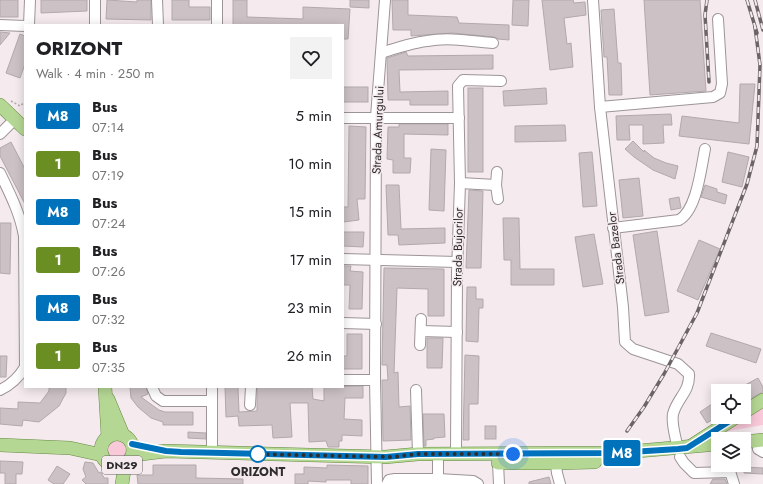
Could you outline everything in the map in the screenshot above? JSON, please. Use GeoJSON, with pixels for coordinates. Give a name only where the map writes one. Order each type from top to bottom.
{"type":"FeatureCollection","features":[{"type":"Feature","properties":{"kind":"main road"},"geometry":{"type":"LineString","coordinates":[[0,105],[24,128]]}},
{"type":"Feature","properties":{"kind":"main road","name":"DN29"},"geometry":{"type":"LineString","coordinates":[[105,389],[123,434],[127,437],[130,454],[121,466],[106,450],[105,389]]}},
{"type":"Feature","properties":{"kind":"main road"},"geometry":{"type":"LineString","coordinates":[[751,408],[763,400]]}},
{"type":"Feature","properties":{"kind":"main road"},"geometry":{"type":"LineString","coordinates":[[682,451],[725,424]]}},
{"type":"Feature","properties":{"kind":"main road"},"geometry":{"type":"LineString","coordinates":[[106,450],[118,434],[123,434]]}},
{"type":"Feature","properties":{"kind":"main road"},"geometry":{"type":"LineString","coordinates":[[751,444],[762,447]]}},
{"type":"Feature","properties":{"kind":"main road"},"geometry":{"type":"LineString","coordinates":[[0,445],[106,450]]}},
{"type":"Feature","properties":{"kind":"main road","name":"DN29"},"geometry":{"type":"LineString","coordinates":[[392,457],[418,454],[456,453],[617,461],[711,445]]}},
{"type":"Feature","properties":{"kind":"main road"},"geometry":{"type":"LineString","coordinates":[[751,449],[762,447]]}},
{"type":"Feature","properties":{"kind":"main road"},"geometry":{"type":"LineString","coordinates":[[106,450],[114,484]]}},
{"type":"Feature","properties":{"kind":"main road","name":"DN29"},"geometry":{"type":"LineString","coordinates":[[130,454],[166,451],[376,456],[413,461],[498,462],[555,459]]}},
{"type":"Feature","properties":{"kind":"main road","name":"DN29"},"geometry":{"type":"LineString","coordinates":[[682,451],[711,453]]}},
{"type":"Feature","properties":{"kind":"main road"},"geometry":{"type":"LineString","coordinates":[[122,484],[130,454]]}},
{"type":"Feature","properties":{"kind":"street"},"geometry":{"type":"LineString","coordinates":[[29,24],[30,0]]}},
{"type":"Feature","properties":{"kind":"street"},"geometry":{"type":"LineString","coordinates":[[95,0],[95,24]]}},
{"type":"Feature","properties":{"kind":"street"},"geometry":{"type":"LineString","coordinates":[[157,0],[158,24]]}},
{"type":"Feature","properties":{"kind":"street"},"geometry":{"type":"LineString","coordinates":[[217,0],[217,24]]}},
{"type":"Feature","properties":{"kind":"street","name":"Strada Amurgului"},"geometry":{"type":"LineString","coordinates":[[377,484],[375,380],[376,117],[385,0]]}},
{"type":"Feature","properties":{"kind":"street","name":"Strada Bazelor"},"geometry":{"type":"LineString","coordinates":[[592,0],[600,107],[623,307],[625,342],[634,349],[678,364],[690,374],[690,383],[675,407],[672,416],[682,451]]}},
{"type":"Feature","properties":{"kind":"street"},"geometry":{"type":"LineString","coordinates":[[600,107],[713,97],[720,93],[722,84],[718,20]]}},
{"type":"Feature","properties":{"kind":"street"},"geometry":{"type":"LineString","coordinates":[[0,25],[24,26]]}},
{"type":"Feature","properties":{"kind":"street"},"geometry":{"type":"LineString","coordinates":[[381,53],[408,44],[428,40],[493,43]]}},
{"type":"Feature","properties":{"kind":"street","name":"Strada Bujorilor"},"geometry":{"type":"LineString","coordinates":[[456,453],[457,262],[460,183],[458,86],[461,82],[501,81]]}},
{"type":"Feature","properties":{"kind":"street"},"geometry":{"type":"LineString","coordinates":[[344,118],[458,118]]}},
{"type":"Feature","properties":{"kind":"street"},"geometry":{"type":"LineString","coordinates":[[0,134],[15,119]]}},
{"type":"Feature","properties":{"kind":"street"},"geometry":{"type":"LineString","coordinates":[[613,228],[679,220],[685,217],[697,187],[705,149]]}},
{"type":"Feature","properties":{"kind":"street"},"geometry":{"type":"LineString","coordinates":[[497,172],[496,185],[498,199]]}},
{"type":"Feature","properties":{"kind":"street"},"geometry":{"type":"LineString","coordinates":[[0,174],[14,200],[24,236]]}},
{"type":"Feature","properties":{"kind":"street"},"geometry":{"type":"LineString","coordinates":[[460,183],[496,185]]}},
{"type":"Feature","properties":{"kind":"street"},"geometry":{"type":"LineString","coordinates":[[344,259],[457,262]]}},
{"type":"Feature","properties":{"kind":"street"},"geometry":{"type":"LineString","coordinates":[[420,345],[421,319]]}},
{"type":"Feature","properties":{"kind":"street"},"geometry":{"type":"LineString","coordinates":[[344,323],[376,324]]}},
{"type":"Feature","properties":{"kind":"street"},"geometry":{"type":"LineString","coordinates":[[421,331],[457,332]]}},
{"type":"Feature","properties":{"kind":"street"},"geometry":{"type":"LineString","coordinates":[[0,390],[11,384],[22,373],[24,368]]}},
{"type":"Feature","properties":{"kind":"street"},"geometry":{"type":"LineString","coordinates":[[344,380],[375,380]]}},
{"type":"Feature","properties":{"kind":"street"},"geometry":{"type":"LineString","coordinates":[[152,388],[156,396],[163,401],[212,401]]}},
{"type":"Feature","properties":{"kind":"street"},"geometry":{"type":"LineString","coordinates":[[212,388],[212,453]]}},
{"type":"Feature","properties":{"kind":"street"},"geometry":{"type":"LineString","coordinates":[[250,405],[251,388]]}},
{"type":"Feature","properties":{"kind":"street"},"geometry":{"type":"LineString","coordinates":[[416,390],[418,454]]}},
{"type":"Feature","properties":{"kind":"street"},"geometry":{"type":"LineString","coordinates":[[682,451],[684,463],[694,473],[711,471]]}},
{"type":"Feature","properties":{"kind":"street"},"geometry":{"type":"LineString","coordinates":[[555,459],[560,484]]}},
{"type":"Feature","properties":{"kind":"street"},"geometry":{"type":"LineString","coordinates":[[438,461],[438,481]]}},
{"type":"Feature","properties":{"kind":"street"},"geometry":{"type":"LineString","coordinates":[[498,462],[499,484]]}},
{"type":"Feature","properties":{"kind":"street"},"geometry":{"type":"LineString","coordinates":[[730,472],[734,484]]}},
{"type":"Feature","properties":{"kind":"street"},"geometry":{"type":"LineString","coordinates":[[387,484],[389,480],[395,478],[438,481],[473,481],[478,484]]}},
{"type":"Feature","properties":{"kind":"shaded area"},"geometry":{"type":"Polygon","coordinates":[[[763,404],[763,425],[723,432],[734,424],[751,424],[751,412],[763,404]]]}},
{"type":"Feature","properties":{"kind":"shaded area"},"geometry":{"type":"Polygon","coordinates":[[[113,441],[121,441],[126,446],[124,457],[121,459],[113,459],[108,454],[108,446],[113,441]]]}},
{"type":"Feature","properties":{"kind":"building"},"geometry":{"type":"Polygon","coordinates":[[[0,0],[18,0],[18,17],[0,17],[0,0]]]}},
{"type":"Feature","properties":{"kind":"building"},"geometry":{"type":"Polygon","coordinates":[[[41,0],[87,0],[87,11],[41,13],[41,0]]]}},
{"type":"Feature","properties":{"kind":"building"},"geometry":{"type":"Polygon","coordinates":[[[107,0],[137,2],[137,0],[151,0],[151,20],[106,19],[107,0]]]}},
{"type":"Feature","properties":{"kind":"building"},"geometry":{"type":"Polygon","coordinates":[[[172,0],[189,0],[189,7],[210,7],[210,20],[172,20],[172,0]]]}},
{"type":"Feature","properties":{"kind":"building"},"geometry":{"type":"Polygon","coordinates":[[[233,0],[247,0],[247,17],[303,19],[303,7],[350,9],[348,39],[344,39],[344,24],[233,24],[233,0]]]}},
{"type":"Feature","properties":{"kind":"building"},"geometry":{"type":"Polygon","coordinates":[[[350,0],[369,0],[369,8],[350,7],[350,0]]]}},
{"type":"Feature","properties":{"kind":"building"},"geometry":{"type":"Polygon","coordinates":[[[392,0],[408,0],[408,15],[457,17],[459,23],[509,25],[509,40],[452,33],[411,36],[411,30],[393,30],[392,0]]]}},
{"type":"Feature","properties":{"kind":"building"},"geometry":{"type":"Polygon","coordinates":[[[513,0],[529,0],[528,26],[512,25],[513,0]]]}},
{"type":"Feature","properties":{"kind":"building"},"geometry":{"type":"Polygon","coordinates":[[[542,0],[573,0],[574,3],[585,2],[586,15],[564,18],[567,44],[571,43],[573,67],[550,70],[542,0]]]}},
{"type":"Feature","properties":{"kind":"building"},"geometry":{"type":"Polygon","coordinates":[[[644,0],[700,0],[706,91],[650,95],[644,0]]]}},
{"type":"Feature","properties":{"kind":"building"},"geometry":{"type":"Polygon","coordinates":[[[614,9],[618,63],[621,63],[622,95],[609,95],[607,57],[604,57],[601,10],[614,9]]]}},
{"type":"Feature","properties":{"kind":"building"},"geometry":{"type":"Polygon","coordinates":[[[0,32],[10,33],[0,45],[0,32]]]}},
{"type":"Feature","properties":{"kind":"building"},"geometry":{"type":"Polygon","coordinates":[[[20,34],[24,36],[24,67],[20,78],[6,73],[20,34]]]}},
{"type":"Feature","properties":{"kind":"building"},"geometry":{"type":"Polygon","coordinates":[[[406,52],[408,56],[493,55],[493,69],[399,70],[400,92],[448,91],[448,105],[410,105],[410,100],[388,100],[387,58],[406,52]]]}},
{"type":"Feature","properties":{"kind":"building"},"geometry":{"type":"Polygon","coordinates":[[[740,84],[755,84],[749,144],[679,136],[682,116],[739,123],[740,84]]]}},
{"type":"Feature","properties":{"kind":"building"},"geometry":{"type":"Polygon","coordinates":[[[344,87],[368,87],[368,102],[344,102],[344,87]]]}},
{"type":"Feature","properties":{"kind":"building"},"geometry":{"type":"Polygon","coordinates":[[[468,88],[483,88],[483,172],[468,172],[468,88]]]}},
{"type":"Feature","properties":{"kind":"building"},"geometry":{"type":"Polygon","coordinates":[[[546,88],[547,104],[504,106],[503,91],[546,88]]]}},
{"type":"Feature","properties":{"kind":"building"},"geometry":{"type":"Polygon","coordinates":[[[671,114],[672,125],[663,125],[664,143],[643,144],[643,125],[629,125],[630,140],[617,140],[616,116],[671,114]]]}},
{"type":"Feature","properties":{"kind":"building"},"geometry":{"type":"Polygon","coordinates":[[[399,124],[448,124],[448,135],[404,134],[404,158],[411,158],[410,173],[393,173],[393,160],[387,159],[388,127],[399,127],[399,124]]]}},
{"type":"Feature","properties":{"kind":"building"},"geometry":{"type":"Polygon","coordinates":[[[565,125],[566,141],[515,142],[515,126],[565,125]]]}},
{"type":"Feature","properties":{"kind":"building"},"geometry":{"type":"Polygon","coordinates":[[[349,126],[366,127],[365,199],[357,199],[359,220],[344,222],[344,207],[348,207],[349,126]]]}},
{"type":"Feature","properties":{"kind":"building"},"geometry":{"type":"Polygon","coordinates":[[[633,141],[644,152],[644,150],[654,158],[678,166],[675,179],[653,170],[625,149],[633,141]]]}},
{"type":"Feature","properties":{"kind":"building"},"geometry":{"type":"Polygon","coordinates":[[[11,142],[24,167],[24,202],[0,156],[0,148],[11,142]]]}},
{"type":"Feature","properties":{"kind":"building"},"geometry":{"type":"Polygon","coordinates":[[[431,149],[446,150],[444,211],[429,210],[431,149]]]}},
{"type":"Feature","properties":{"kind":"building"},"geometry":{"type":"Polygon","coordinates":[[[592,152],[597,206],[583,207],[579,153],[592,152]]]}},
{"type":"Feature","properties":{"kind":"building"},"geometry":{"type":"Polygon","coordinates":[[[728,152],[749,157],[742,187],[722,182],[728,152]]]}},
{"type":"Feature","properties":{"kind":"building"},"geometry":{"type":"Polygon","coordinates":[[[639,178],[643,216],[623,218],[619,180],[639,178]]]}},
{"type":"Feature","properties":{"kind":"building"},"geometry":{"type":"Polygon","coordinates":[[[386,185],[399,185],[401,229],[445,228],[445,243],[399,245],[398,235],[388,235],[386,185]]]}},
{"type":"Feature","properties":{"kind":"building"},"geometry":{"type":"Polygon","coordinates":[[[705,185],[717,189],[717,192],[727,195],[725,204],[701,197],[705,185]]]}},
{"type":"Feature","properties":{"kind":"building"},"geometry":{"type":"Polygon","coordinates":[[[469,190],[483,191],[481,268],[466,268],[469,190]]]}},
{"type":"Feature","properties":{"kind":"building"},"geometry":{"type":"Polygon","coordinates":[[[679,197],[681,208],[671,210],[669,199],[679,197]]]}},
{"type":"Feature","properties":{"kind":"building"},"geometry":{"type":"Polygon","coordinates":[[[503,218],[519,218],[520,269],[554,269],[554,285],[511,285],[511,260],[504,260],[503,218]]]}},
{"type":"Feature","properties":{"kind":"building"},"geometry":{"type":"Polygon","coordinates":[[[0,223],[11,223],[10,274],[0,273],[0,223]]]}},
{"type":"Feature","properties":{"kind":"building"},"geometry":{"type":"Polygon","coordinates":[[[657,231],[669,312],[645,316],[633,235],[657,231]]]}},
{"type":"Feature","properties":{"kind":"building"},"geometry":{"type":"Polygon","coordinates":[[[344,232],[364,232],[363,247],[344,246],[344,232]]]}},
{"type":"Feature","properties":{"kind":"building"},"geometry":{"type":"Polygon","coordinates":[[[594,234],[603,284],[583,287],[575,237],[594,234]]]}},
{"type":"Feature","properties":{"kind":"building"},"geometry":{"type":"Polygon","coordinates":[[[699,240],[720,249],[698,300],[677,291],[699,240]]]}},
{"type":"Feature","properties":{"kind":"building"},"geometry":{"type":"Polygon","coordinates":[[[344,266],[351,266],[350,271],[363,272],[362,309],[349,309],[350,285],[344,285],[344,266]]]}},
{"type":"Feature","properties":{"kind":"building"},"geometry":{"type":"Polygon","coordinates":[[[384,268],[444,269],[444,316],[428,316],[428,289],[397,288],[394,373],[398,372],[399,407],[410,406],[411,440],[383,441],[382,380],[388,380],[387,365],[382,365],[384,268]]]}},
{"type":"Feature","properties":{"kind":"building"},"geometry":{"type":"Polygon","coordinates":[[[467,287],[476,287],[476,299],[483,299],[483,308],[479,308],[478,342],[466,341],[467,287]]]}},
{"type":"Feature","properties":{"kind":"building"},"geometry":{"type":"Polygon","coordinates":[[[711,333],[761,349],[756,363],[706,346],[711,333]]]}},
{"type":"Feature","properties":{"kind":"building"},"geometry":{"type":"Polygon","coordinates":[[[347,334],[362,334],[362,369],[344,369],[344,356],[347,356],[347,334]]]}},
{"type":"Feature","properties":{"kind":"building"},"geometry":{"type":"Polygon","coordinates":[[[427,338],[443,338],[442,368],[427,368],[427,338]]]}},
{"type":"Feature","properties":{"kind":"building"},"geometry":{"type":"Polygon","coordinates":[[[465,355],[479,356],[478,404],[469,404],[469,440],[463,440],[465,355]]]}},
{"type":"Feature","properties":{"kind":"building"},"geometry":{"type":"Polygon","coordinates":[[[0,356],[7,356],[6,377],[0,377],[0,356]]]}},
{"type":"Feature","properties":{"kind":"building"},"geometry":{"type":"Polygon","coordinates":[[[758,378],[763,387],[763,392],[751,398],[751,384],[747,384],[758,378]]]}},
{"type":"Feature","properties":{"kind":"building"},"geometry":{"type":"Polygon","coordinates":[[[344,386],[363,386],[363,398],[345,398],[344,419],[362,420],[362,436],[342,435],[342,441],[339,441],[339,447],[328,447],[326,441],[309,442],[308,403],[290,403],[292,437],[273,438],[272,425],[239,426],[238,416],[226,417],[225,388],[238,388],[239,412],[257,411],[257,388],[312,388],[313,399],[324,401],[324,388],[344,388],[344,386]]]}},
{"type":"Feature","properties":{"kind":"building"},"geometry":{"type":"Polygon","coordinates":[[[49,388],[66,388],[66,393],[59,406],[39,422],[23,420],[22,426],[0,424],[0,408],[18,409],[18,402],[40,403],[49,391],[49,388]]]}},
{"type":"Feature","properties":{"kind":"building"},"geometry":{"type":"Polygon","coordinates":[[[130,388],[146,388],[148,394],[141,397],[159,410],[165,412],[193,412],[193,425],[163,425],[163,422],[151,418],[138,407],[131,398],[130,388]]]}},
{"type":"Feature","properties":{"kind":"building"},"geometry":{"type":"Polygon","coordinates":[[[711,405],[711,420],[707,423],[700,412],[711,405]]]}},
{"type":"Feature","properties":{"kind":"building"},"geometry":{"type":"Polygon","coordinates":[[[423,414],[444,414],[445,437],[426,440],[426,446],[424,446],[423,414]]]}},
{"type":"Feature","properties":{"kind":"building"},"geometry":{"type":"Polygon","coordinates":[[[485,426],[496,426],[496,439],[485,439],[485,426]]]}},
{"type":"Feature","properties":{"kind":"building"},"geometry":{"type":"Polygon","coordinates":[[[188,432],[206,433],[206,439],[188,438],[188,432]]]}},
{"type":"Feature","properties":{"kind":"building"},"geometry":{"type":"Polygon","coordinates":[[[0,461],[23,462],[22,474],[16,474],[16,484],[5,484],[5,473],[0,473],[0,461]]]}},
{"type":"Feature","properties":{"kind":"building"},"geometry":{"type":"Polygon","coordinates":[[[85,462],[93,463],[104,478],[108,478],[108,484],[86,484],[82,480],[86,477],[83,469],[85,462]]]}},
{"type":"Feature","properties":{"kind":"building"},"geometry":{"type":"Polygon","coordinates":[[[153,465],[196,465],[196,478],[243,479],[243,484],[138,484],[137,475],[153,475],[153,465]]]}},
{"type":"Feature","properties":{"kind":"building"},"geometry":{"type":"Polygon","coordinates":[[[327,465],[368,466],[368,484],[351,484],[351,480],[326,480],[326,482],[308,481],[308,484],[295,484],[295,474],[304,474],[304,467],[327,468],[327,465]]]}},
{"type":"Feature","properties":{"kind":"building"},"geometry":{"type":"Polygon","coordinates":[[[57,466],[70,474],[63,484],[54,484],[48,480],[57,466]]]}},
{"type":"Feature","properties":{"kind":"building"},"geometry":{"type":"Polygon","coordinates":[[[751,467],[763,468],[763,474],[744,473],[751,472],[751,467]]]}},
{"type":"Feature","properties":{"kind":"building"},"geometry":{"type":"Polygon","coordinates":[[[549,477],[551,484],[529,484],[529,482],[549,477]]]}},
{"type":"Feature","properties":{"kind":"building"},"geometry":{"type":"Polygon","coordinates":[[[713,479],[725,479],[727,484],[710,484],[713,479]]]}},
{"type":"Feature","properties":{"kind":"railway"},"geometry":{"type":"LineString","coordinates":[[707,0],[705,15],[709,82]]}},
{"type":"Feature","properties":{"kind":"railway"},"geometry":{"type":"LineString","coordinates":[[747,0],[757,33]]}},
{"type":"Feature","properties":{"kind":"railway"},"geometry":{"type":"LineString","coordinates":[[755,0],[763,30]]}},
{"type":"Feature","properties":{"kind":"railway"},"geometry":{"type":"LineString","coordinates":[[627,431],[664,374],[697,313],[747,184],[757,146],[760,65],[755,27]]}},
{"type":"Feature","properties":{"kind":"bus line","name":"M8"},"geometry":{"type":"LineString","coordinates":[[132,444],[166,451],[392,457],[418,454],[456,453],[615,453],[687,448],[725,424]]}},
{"type":"Feature","properties":{"kind":"place","name":"ORIZONT"},"geometry":{"type":"Point","coordinates":[258,454]}},
{"type":"Feature","properties":{"kind":"route"},"geometry":{"type":"LineString","coordinates":[[258,454],[252,454],[392,457],[418,454],[456,453],[513,454]]}}]}
